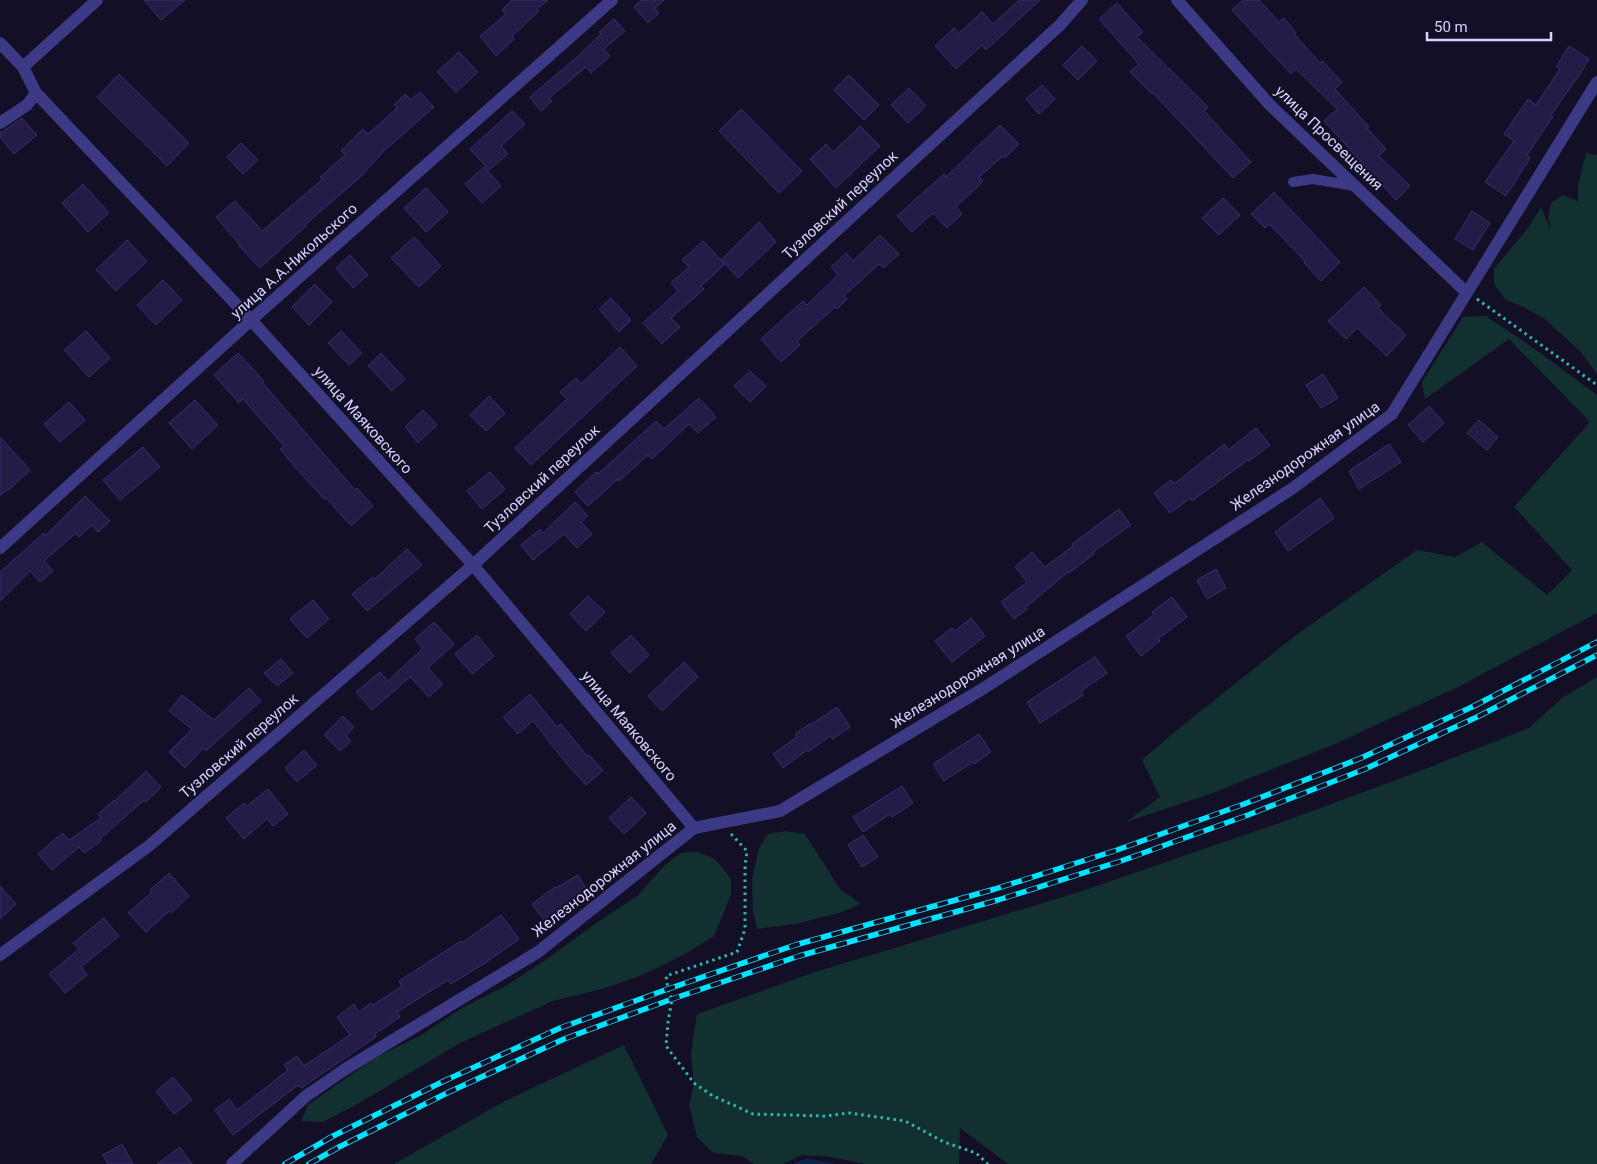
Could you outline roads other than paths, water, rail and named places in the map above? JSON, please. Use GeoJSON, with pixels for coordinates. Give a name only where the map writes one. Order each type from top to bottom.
{"type":"FeatureCollection","features":[{"type":"Feature","properties":{"kind":"street"},"geometry":{"type":"LineString","coordinates":[[23,67],[97,0]]}},
{"type":"Feature","properties":{"kind":"street","name":"улица А.А.Никольского"},"geometry":{"type":"LineString","coordinates":[[0,548],[251,320],[612,0]]}},
{"type":"Feature","properties":{"kind":"street","name":"Тузловский переулок"},"geometry":{"type":"LineString","coordinates":[[0,955],[150,845],[472,565],[1060,25],[1082,0]]}},
{"type":"Feature","properties":{"kind":"street","name":"улица Просвещения"},"geometry":{"type":"LineString","coordinates":[[1178,0],[1269,104],[1466,292]]}},
{"type":"Feature","properties":{"kind":"street","name":"улица Маяковского"},"geometry":{"type":"LineString","coordinates":[[0,43],[23,67],[36,94],[251,320],[472,565],[694,828]]}},
{"type":"Feature","properties":{"kind":"street","name":"Железнодорожная улица"},"geometry":{"type":"LineString","coordinates":[[232,1164],[306,1096],[347,1068],[538,952],[694,828],[780,811],[984,688],[1293,488],[1392,414],[1597,82]]}},
{"type":"Feature","properties":{"kind":"street"},"geometry":{"type":"LineString","coordinates":[[0,123],[27,105],[36,94]]}},
{"type":"Feature","properties":{"kind":"lane"},"geometry":{"type":"LineString","coordinates":[[1293,182],[1313,179],[1355,186]]}},
{"type":"Feature","properties":{"kind":"water"},"geometry":{"type":"Polygon","coordinates":[[[807,1158],[836,1164],[792,1164],[807,1158]]]}},
{"type":"Feature","properties":{"kind":"railway"},"geometry":{"type":"LineString","coordinates":[[285,1164],[333,1136],[444,1081],[560,1028],[795,945],[995,889],[1117,850],[1244,804],[1361,758],[1474,706],[1597,642]]}},
{"type":"Feature","properties":{"kind":"railway"},"geometry":{"type":"LineString","coordinates":[[309,1164],[449,1092],[564,1039],[672,999],[799,956],[998,900],[1121,861],[1248,815],[1365,769],[1479,716],[1597,655]]}}]}
